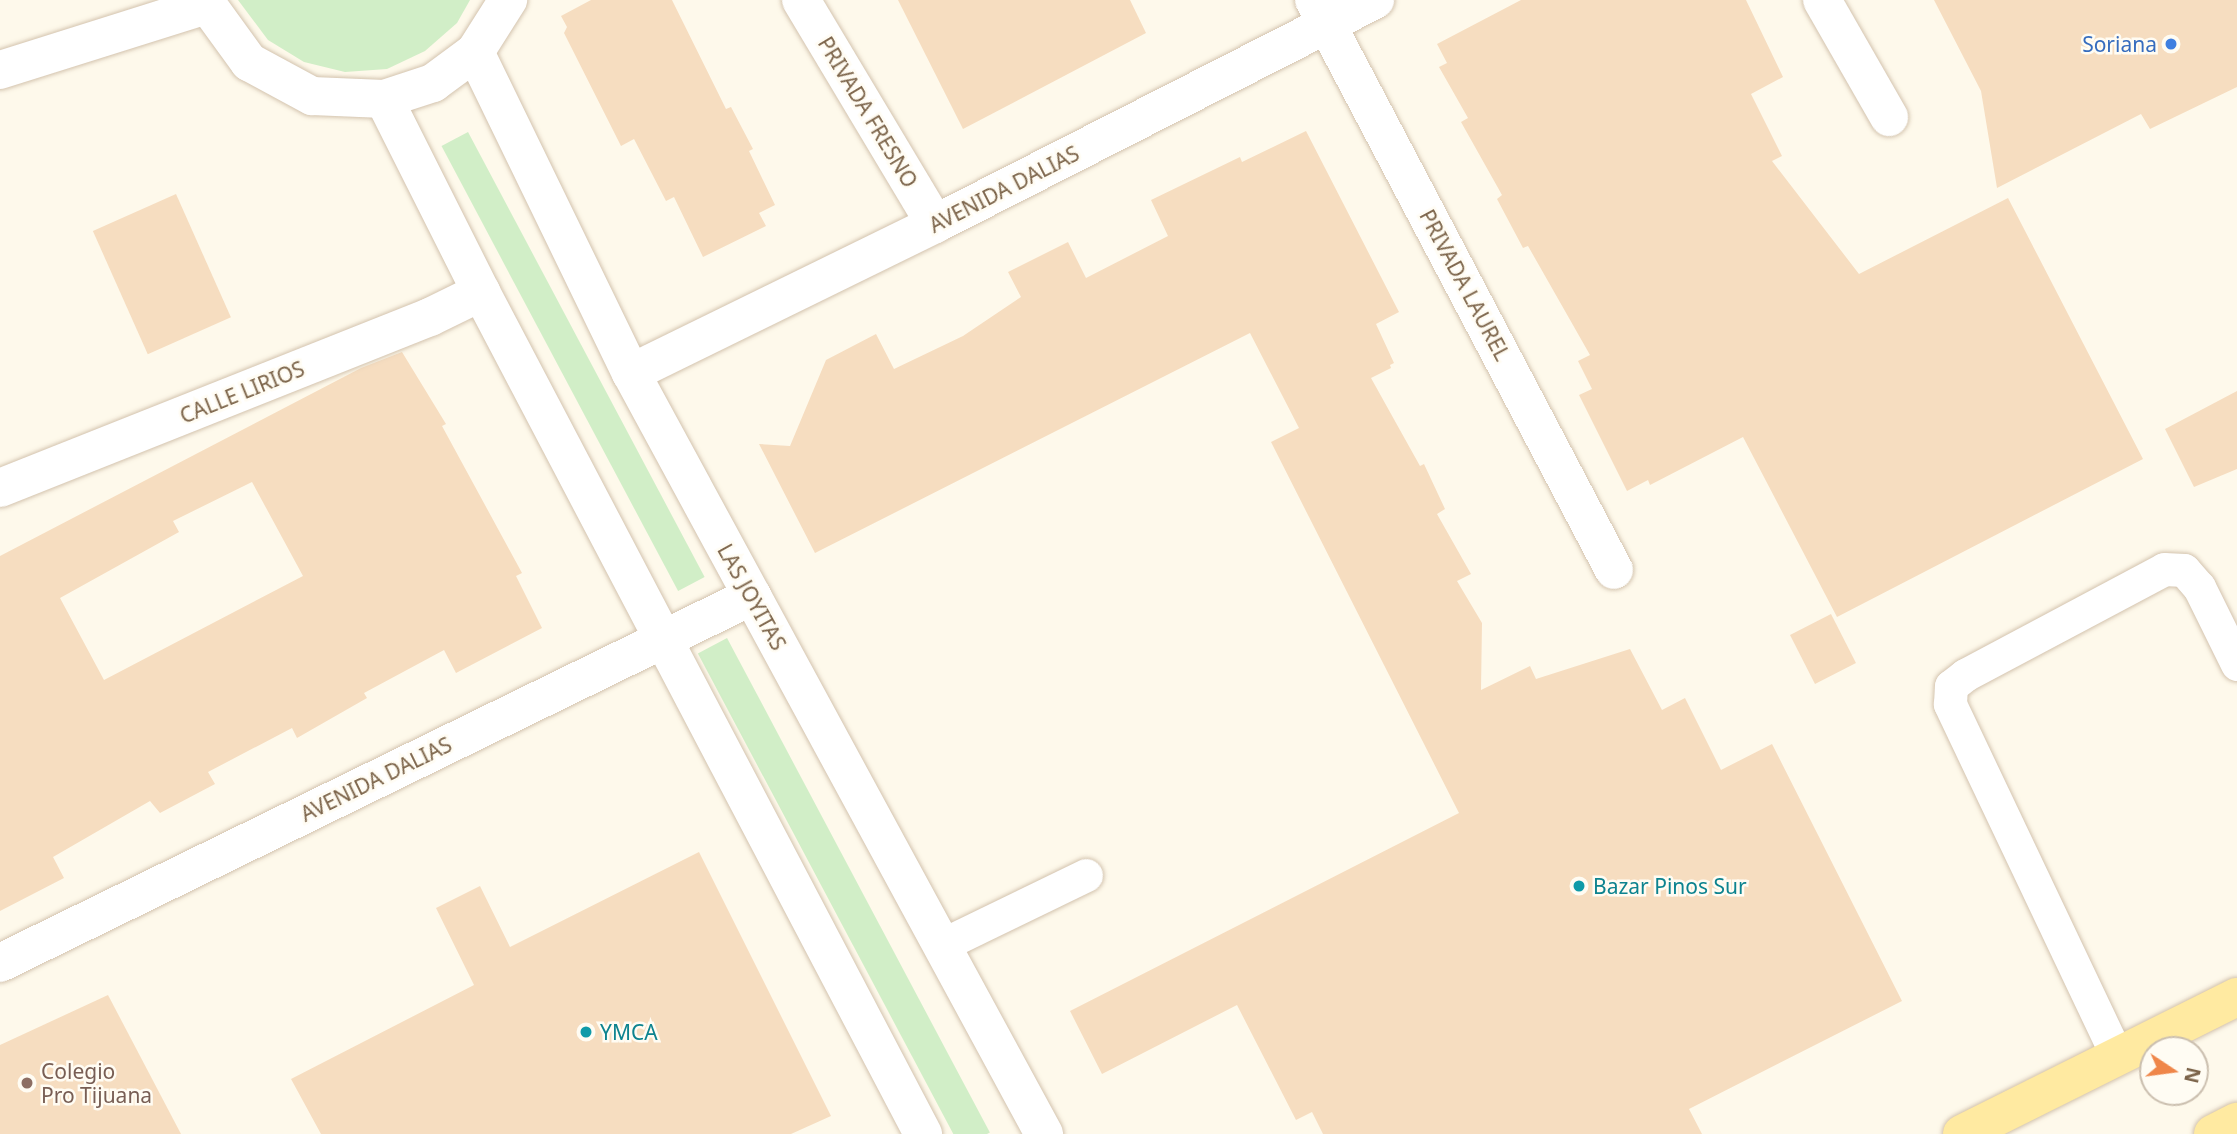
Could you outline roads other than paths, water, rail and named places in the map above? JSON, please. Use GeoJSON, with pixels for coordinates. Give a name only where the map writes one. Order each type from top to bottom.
{"type":"FeatureCollection","features":[{"type":"Feature","properties":{"kind":"main road"},"geometry":{"type":"LineString","coordinates":[[1962,1134],[2237,997]]}},
{"type":"Feature","properties":{"kind":"main road"},"geometry":{"type":"LineString","coordinates":[[2213,1134],[2237,1122]]}},
{"type":"Feature","properties":{"kind":"street"},"geometry":{"type":"LineString","coordinates":[[0,71],[205,2],[249,62],[312,96],[384,99],[433,83],[475,52],[508,0]]}},
{"type":"Feature","properties":{"kind":"street","name":"PRIVADA FRESNO"},"geometry":{"type":"LineString","coordinates":[[801,0],[935,224]]}},
{"type":"Feature","properties":{"kind":"street","name":"AVENIDA DALIAS"},"geometry":{"type":"LineString","coordinates":[[631,373],[935,224],[1321,12],[1375,0]]}},
{"type":"Feature","properties":{"kind":"street"},"geometry":{"type":"LineString","coordinates":[[1822,0],[1889,117]]}},
{"type":"Feature","properties":{"kind":"street","name":"PRIVADA LAUREL"},"geometry":{"type":"LineString","coordinates":[[1321,12],[1615,570]]}},
{"type":"Feature","properties":{"kind":"street","name":"LAS JOYITAS"},"geometry":{"type":"LineString","coordinates":[[475,52],[631,373],[1044,1134]]}},
{"type":"Feature","properties":{"kind":"street"},"geometry":{"type":"LineString","coordinates":[[384,99],[481,292],[923,1134]]}},
{"type":"Feature","properties":{"kind":"street","name":"CALLE LIRIOS"},"geometry":{"type":"LineString","coordinates":[[0,488],[430,317],[481,292]]}},
{"type":"Feature","properties":{"kind":"street","name":"AVENIDA DALIAS"},"geometry":{"type":"LineString","coordinates":[[0,963],[752,596]]}},
{"type":"Feature","properties":{"kind":"lane"},"geometry":{"type":"LineString","coordinates":[[2118,1056],[1950,704],[1951,686],[1965,675],[2164,569],[2184,569],[2199,587],[2237,664]]}},
{"type":"Feature","properties":{"kind":"lane"},"geometry":{"type":"LineString","coordinates":[[942,945],[1086,875]]}},
{"type":"Feature","properties":{"kind":"place","name":"Soriana"},"geometry":{"type":"Point","coordinates":[2171,44]}},
{"type":"Feature","properties":{"kind":"place","name":"Bazar Pinos Sur"},"geometry":{"type":"Point","coordinates":[1579,886]}},
{"type":"Feature","properties":{"kind":"place","name":"YMCA"},"geometry":{"type":"Point","coordinates":[586,1032]}},
{"type":"Feature","properties":{"kind":"place","name":"Colegio Pro Tijuana"},"geometry":{"type":"Point","coordinates":[27,1083]}}]}
